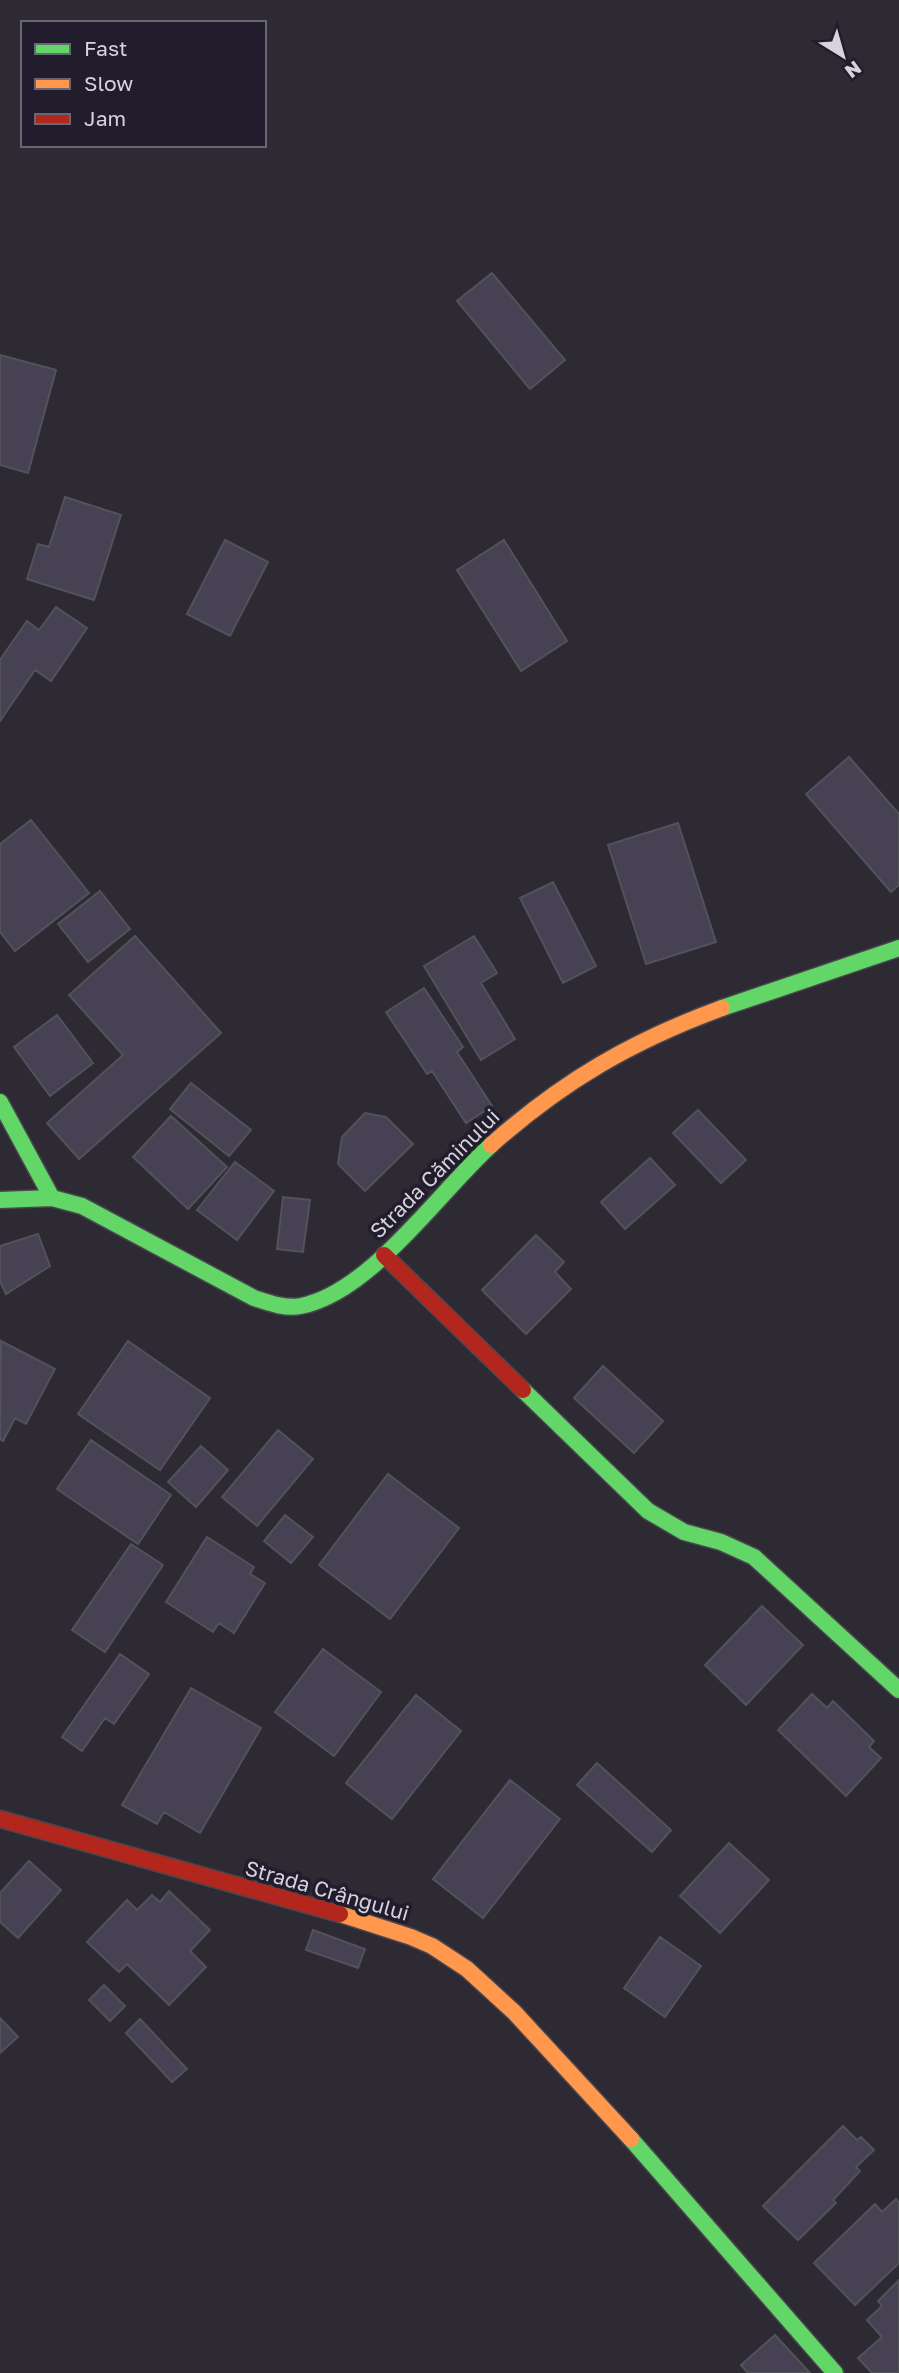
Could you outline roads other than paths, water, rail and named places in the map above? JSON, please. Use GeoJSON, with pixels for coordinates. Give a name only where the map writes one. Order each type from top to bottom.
{"type":"FeatureCollection","features":[{"type":"Feature","properties":{"kind":"street","name":"Strada Căminului"},"geometry":{"type":"LineString","coordinates":[[0,1200],[52,1198],[82,1206],[254,1298],[278,1306],[302,1306],[326,1298],[354,1280],[384,1255],[478,1157],[537,1105],[595,1067],[631,1046],[689,1019],[899,948]]}},
{"type":"Feature","properties":{"kind":"street"},"geometry":{"type":"LineString","coordinates":[[0,1102],[52,1198]]}},
{"type":"Feature","properties":{"kind":"street"},"geometry":{"type":"LineString","coordinates":[[384,1255],[648,1511],[684,1532],[738,1548],[754,1558],[899,1690]]}},
{"type":"Feature","properties":{"kind":"street","name":"Strada Crângului"},"geometry":{"type":"LineString","coordinates":[[0,1819],[369,1922],[432,1946],[467,1969],[496,1995],[590,2094],[835,2373]]}}]}
